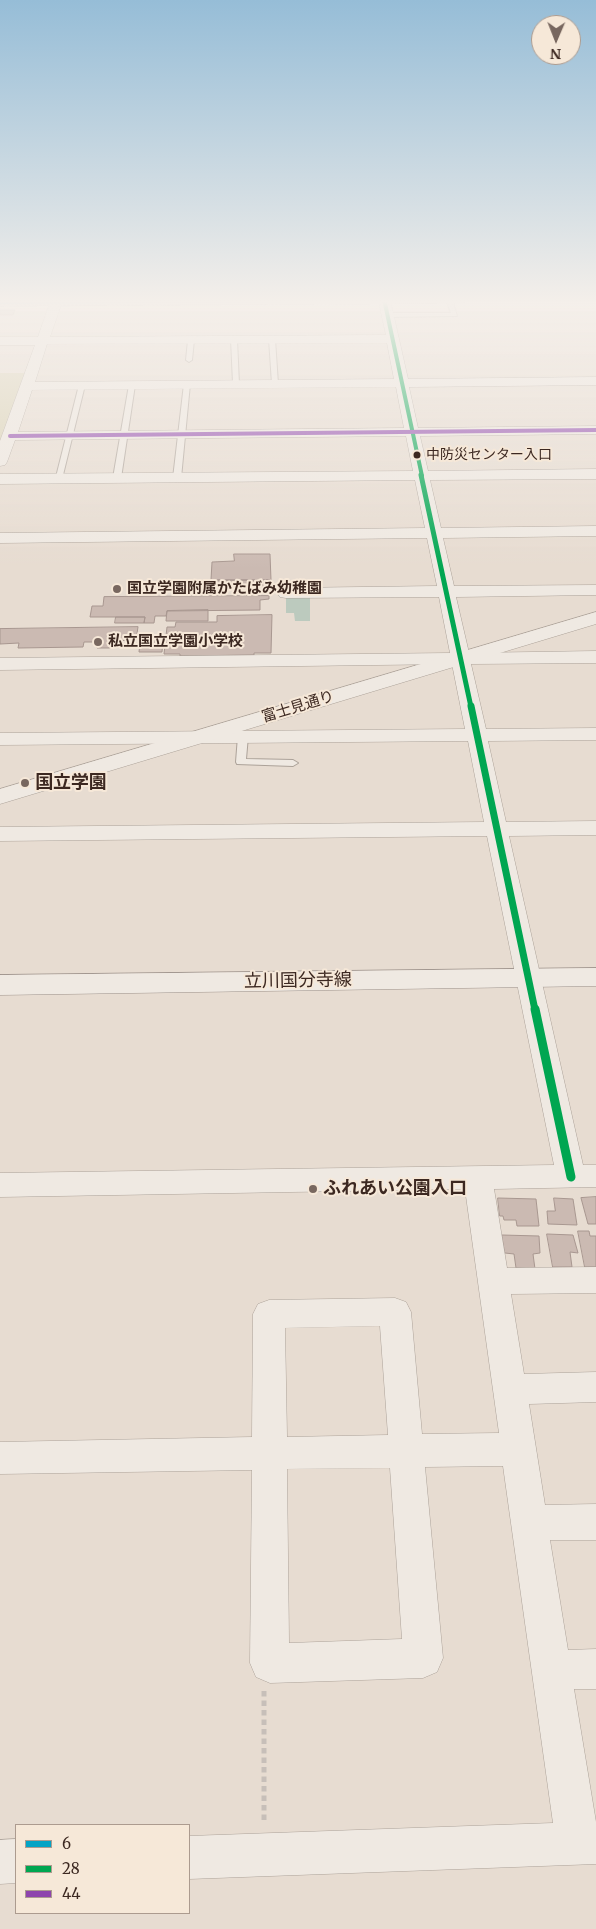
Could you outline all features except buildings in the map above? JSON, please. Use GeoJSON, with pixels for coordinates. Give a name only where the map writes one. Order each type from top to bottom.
{"type":"FeatureCollection","features":[{"type":"Feature","properties":{"kind":"street"},"geometry":{"type":"LineString","coordinates":[[0,462],[27,389]]}},
{"type":"Feature","properties":{"kind":"street"},"geometry":{"type":"LineString","coordinates":[[0,1185],[584,1177],[530,978],[403,389]]}},
{"type":"Feature","properties":{"kind":"street"},"geometry":{"type":"LineString","coordinates":[[10,436],[596,430]]}},
{"type":"Feature","properties":{"kind":"street"},"geometry":{"type":"LineString","coordinates":[[0,479],[596,474]]}},
{"type":"Feature","properties":{"kind":"street"},"geometry":{"type":"LineString","coordinates":[[0,538],[596,531]]}},
{"type":"Feature","properties":{"kind":"street"},"geometry":{"type":"LineString","coordinates":[[286,592],[596,590]]}},
{"type":"Feature","properties":{"kind":"street","name":"富士見通り"},"geometry":{"type":"LineString","coordinates":[[0,797],[596,618]]}},
{"type":"Feature","properties":{"kind":"street"},"geometry":{"type":"LineString","coordinates":[[0,664],[596,657]]}},
{"type":"Feature","properties":{"kind":"street"},"geometry":{"type":"LineString","coordinates":[[0,739],[596,734]]}},
{"type":"Feature","properties":{"kind":"street"},"geometry":{"type":"LineString","coordinates":[[0,834],[596,828]]}},
{"type":"Feature","properties":{"kind":"street","name":"立川国分寺線"},"geometry":{"type":"LineString","coordinates":[[0,985],[596,977]]}},
{"type":"Feature","properties":{"kind":"street"},"geometry":{"type":"LineString","coordinates":[[190,1858],[587,1844],[552,1670],[478,1178]]}},
{"type":"Feature","properties":{"kind":"street"},"geometry":{"type":"LineString","coordinates":[[493,1281],[596,1280]]}},
{"type":"Feature","properties":{"kind":"street"},"geometry":{"type":"LineString","coordinates":[[395,1312],[423,1658],[270,1663],[270,1453],[269,1314],[395,1312]]}},
{"type":"Feature","properties":{"kind":"street"},"geometry":{"type":"LineString","coordinates":[[509,1389],[596,1387]]}},
{"type":"Feature","properties":{"kind":"street"},"geometry":{"type":"LineString","coordinates":[[0,1458],[518,1449]]}},
{"type":"Feature","properties":{"kind":"street"},"geometry":{"type":"LineString","coordinates":[[529,1523],[596,1522]]}},
{"type":"Feature","properties":{"kind":"street"},"geometry":{"type":"LineString","coordinates":[[552,1670],[596,1669]]}},
{"type":"Feature","properties":{"kind":"street"},"geometry":{"type":"LineString","coordinates":[[0,1862],[15,1861]]}},
{"type":"Feature","properties":{"kind":"lane"},"geometry":{"type":"LineString","coordinates":[[58,478],[81,389]]}},
{"type":"Feature","properties":{"kind":"lane"},"geometry":{"type":"LineString","coordinates":[[117,478],[131,389]]}},
{"type":"Feature","properties":{"kind":"lane"},"geometry":{"type":"LineString","coordinates":[[177,478],[186,389]]}},
{"type":"Feature","properties":{"kind":"lane"},"geometry":{"type":"LineString","coordinates":[[243,736],[241,762],[293,763]]}},
{"type":"Feature","properties":{"kind":"path"},"geometry":{"type":"LineString","coordinates":[[264,1856],[264,1682],[270,1663]]}},
{"type":"Feature","properties":{"kind":"shaded area"},"geometry":{"type":"Polygon","coordinates":[[[0,389],[26,389],[0,448],[0,389]]]}},
{"type":"Feature","properties":{"kind":"shaded area"},"geometry":{"type":"Polygon","coordinates":[[[286,597],[310,597],[310,621],[295,621],[294,613],[286,613],[286,597]]]}},
{"type":"Feature","properties":{"kind":"transit line","name":"28"},"geometry":{"type":"LineString","coordinates":[[403,389],[571,1177]]}},
{"type":"Feature","properties":{"kind":"transit line","name":"44"},"geometry":{"type":"LineString","coordinates":[[10,436],[596,430]]}},
{"type":"Feature","properties":{"kind":"place","name":"中防災センター入口"},"geometry":{"type":"Point","coordinates":[417,455]}},
{"type":"Feature","properties":{"kind":"place","name":"国立学園附属かたばみ幼稚園"},"geometry":{"type":"Point","coordinates":[117,589]}},
{"type":"Feature","properties":{"kind":"place","name":"私立国立学園小学校"},"geometry":{"type":"Point","coordinates":[98,642]}},
{"type":"Feature","properties":{"kind":"place","name":"国立学園"},"geometry":{"type":"Point","coordinates":[25,783]}},
{"type":"Feature","properties":{"kind":"place","name":"ふれあい公園入口"},"geometry":{"type":"Point","coordinates":[313,1189]}}]}
